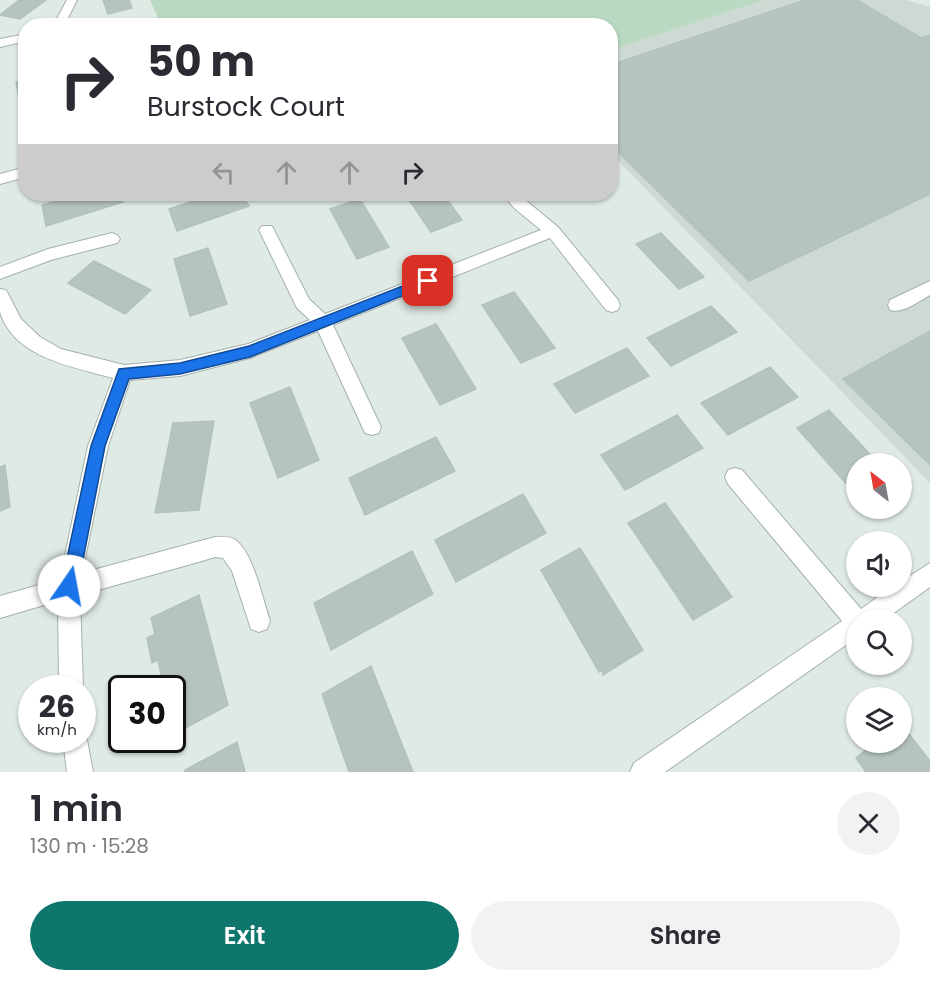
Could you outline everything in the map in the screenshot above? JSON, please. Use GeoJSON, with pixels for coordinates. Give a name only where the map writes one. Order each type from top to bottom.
{"type":"FeatureCollection","features":[{"type":"Feature","properties":{"kind":"street"},"geometry":{"type":"LineString","coordinates":[[62,18],[72,0]]}},
{"type":"Feature","properties":{"kind":"street"},"geometry":{"type":"LineString","coordinates":[[0,43],[18,39]]}},
{"type":"Feature","properties":{"kind":"street"},"geometry":{"type":"LineString","coordinates":[[0,179],[18,174]]}},
{"type":"Feature","properties":{"kind":"street"},"geometry":{"type":"LineString","coordinates":[[516,201],[553,231],[612,305]]}},
{"type":"Feature","properties":{"kind":"street"},"geometry":{"type":"LineString","coordinates":[[267,230],[303,303],[323,323],[372,427]]}},
{"type":"Feature","properties":{"kind":"street"},"geometry":{"type":"LineString","coordinates":[[0,295],[15,324],[34,342],[57,355],[124,373],[180,368],[250,351],[553,231]]}},
{"type":"Feature","properties":{"kind":"street"},"geometry":{"type":"LineString","coordinates":[[0,273],[48,255],[112,239]]}},
{"type":"Feature","properties":{"kind":"street"},"geometry":{"type":"LineString","coordinates":[[896,305],[930,287]]}},
{"type":"Feature","properties":{"kind":"street"},"geometry":{"type":"LineString","coordinates":[[71,675],[69,586],[98,446],[124,373]]}},
{"type":"Feature","properties":{"kind":"street"},"geometry":{"type":"LineString","coordinates":[[735,477],[846,610]]}},
{"type":"Feature","properties":{"kind":"street"},"geometry":{"type":"LineString","coordinates":[[0,607],[215,547],[229,548],[241,565],[259,621]]}},
{"type":"Feature","properties":{"kind":"street"},"geometry":{"type":"LineString","coordinates":[[880,609],[930,574]]}},
{"type":"Feature","properties":{"kind":"street"},"geometry":{"type":"LineString","coordinates":[[643,772],[846,629]]}},
{"type":"Feature","properties":{"kind":"street"},"geometry":{"type":"LineString","coordinates":[[77,753],[80,772]]}},
{"type":"Feature","properties":{"kind":"shaded area"},"geometry":{"type":"Polygon","coordinates":[[[764,0],[906,0],[930,7],[930,483],[912,464],[912,453],[901,453],[618,160],[618,47],[764,0]]]}},
{"type":"Feature","properties":{"kind":"green space"},"geometry":{"type":"Polygon","coordinates":[[[150,0],[764,0],[618,48],[618,18],[158,18],[150,0]]]}},
{"type":"Feature","properties":{"kind":"building"},"geometry":{"type":"Polygon","coordinates":[[[19,0],[46,0],[21,18],[0,15],[19,0]]]}},
{"type":"Feature","properties":{"kind":"building"},"geometry":{"type":"Polygon","coordinates":[[[103,0],[129,0],[132,8],[108,14],[103,0]]]}},
{"type":"Feature","properties":{"kind":"building"},"geometry":{"type":"Polygon","coordinates":[[[805,0],[857,0],[921,38],[930,35],[930,194],[749,281],[618,152],[618,62],[805,0]]]}},
{"type":"Feature","properties":{"kind":"building"},"geometry":{"type":"Polygon","coordinates":[[[56,201],[123,202],[46,226],[42,205],[56,201]]]}},
{"type":"Feature","properties":{"kind":"building"},"geometry":{"type":"Polygon","coordinates":[[[194,201],[246,201],[249,206],[177,231],[169,209],[194,201]]]}},
{"type":"Feature","properties":{"kind":"building"},"geometry":{"type":"Polygon","coordinates":[[[361,201],[389,247],[357,259],[330,209],[361,201]]]}},
{"type":"Feature","properties":{"kind":"building"},"geometry":{"type":"Polygon","coordinates":[[[410,201],[448,201],[462,220],[431,232],[410,201]]]}},
{"type":"Feature","properties":{"kind":"building"},"geometry":{"type":"Polygon","coordinates":[[[661,233],[704,277],[679,289],[636,244],[661,233]]]}},
{"type":"Feature","properties":{"kind":"building"},"geometry":{"type":"Polygon","coordinates":[[[208,248],[227,304],[190,316],[174,259],[208,248]]]}},
{"type":"Feature","properties":{"kind":"building"},"geometry":{"type":"Polygon","coordinates":[[[94,261],[151,290],[125,314],[68,283],[94,261]]]}},
{"type":"Feature","properties":{"kind":"building"},"geometry":{"type":"Polygon","coordinates":[[[514,292],[555,348],[521,363],[482,305],[514,292]]]}},
{"type":"Feature","properties":{"kind":"building"},"geometry":{"type":"Polygon","coordinates":[[[711,306],[737,332],[671,366],[647,338],[711,306]]]}},
{"type":"Feature","properties":{"kind":"building"},"geometry":{"type":"Polygon","coordinates":[[[436,324],[476,389],[440,405],[402,338],[436,324]]]}},
{"type":"Feature","properties":{"kind":"building"},"geometry":{"type":"Polygon","coordinates":[[[930,331],[930,465],[843,379],[930,331]]]}},
{"type":"Feature","properties":{"kind":"building"},"geometry":{"type":"Polygon","coordinates":[[[627,348],[649,376],[575,413],[554,384],[627,348]]]}},
{"type":"Feature","properties":{"kind":"building"},"geometry":{"type":"Polygon","coordinates":[[[770,367],[798,397],[728,435],[701,403],[770,367]]]}},
{"type":"Feature","properties":{"kind":"building"},"geometry":{"type":"Polygon","coordinates":[[[290,387],[319,460],[278,478],[250,403],[290,387]]]}},
{"type":"Feature","properties":{"kind":"building"},"geometry":{"type":"Polygon","coordinates":[[[829,410],[869,453],[846,453],[846,484],[797,428],[829,410]]]}},
{"type":"Feature","properties":{"kind":"building"},"geometry":{"type":"Polygon","coordinates":[[[677,415],[703,448],[625,490],[601,455],[677,415]]]}},
{"type":"Feature","properties":{"kind":"building"},"geometry":{"type":"Polygon","coordinates":[[[214,421],[199,510],[155,513],[173,423],[214,421]]]}},
{"type":"Feature","properties":{"kind":"building"},"geometry":{"type":"Polygon","coordinates":[[[436,437],[455,471],[365,515],[349,478],[436,437]]]}},
{"type":"Feature","properties":{"kind":"building"},"geometry":{"type":"Polygon","coordinates":[[[5,465],[10,507],[0,511],[0,467],[5,465]]]}},
{"type":"Feature","properties":{"kind":"building"},"geometry":{"type":"Polygon","coordinates":[[[523,494],[546,533],[456,582],[435,540],[523,494]]]}},
{"type":"Feature","properties":{"kind":"building"},"geometry":{"type":"Polygon","coordinates":[[[665,503],[732,597],[693,620],[628,523],[665,503]]]}},
{"type":"Feature","properties":{"kind":"building"},"geometry":{"type":"Polygon","coordinates":[[[580,548],[643,650],[603,675],[603,670],[599,672],[541,570],[580,548]]]}},
{"type":"Feature","properties":{"kind":"building"},"geometry":{"type":"Polygon","coordinates":[[[412,551],[433,594],[331,650],[314,603],[412,551]]]}},
{"type":"Feature","properties":{"kind":"building"},"geometry":{"type":"Polygon","coordinates":[[[199,595],[228,705],[186,728],[186,675],[161,675],[158,660],[152,663],[147,638],[155,634],[151,618],[199,595]]]}},
{"type":"Feature","properties":{"kind":"building"},"geometry":{"type":"Polygon","coordinates":[[[371,666],[413,772],[349,772],[322,694],[371,666]]]}},
{"type":"Feature","properties":{"kind":"building"},"geometry":{"type":"Polygon","coordinates":[[[912,738],[930,761],[930,772],[866,772],[856,758],[862,753],[912,753],[912,738]]]}},
{"type":"Feature","properties":{"kind":"building"},"geometry":{"type":"Polygon","coordinates":[[[237,742],[245,772],[185,772],[185,770],[237,742]]]}},
{"type":"Feature","properties":{"kind":"route"},"geometry":{"type":"LineString","coordinates":[[69,586],[98,446],[124,373],[180,368],[250,351],[428,281]]}}]}
